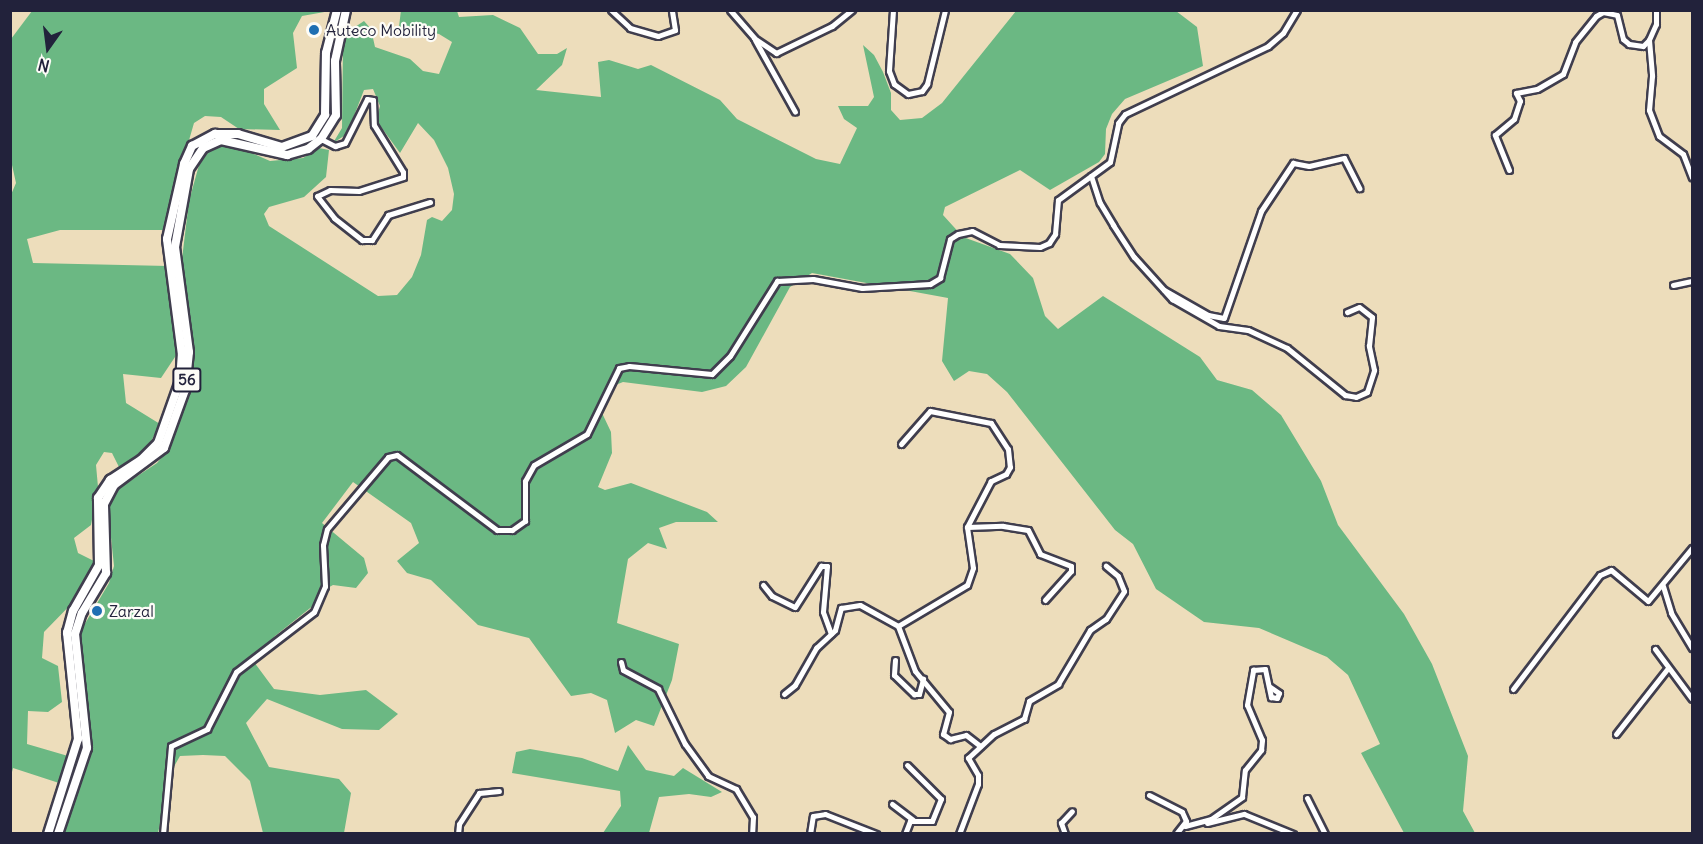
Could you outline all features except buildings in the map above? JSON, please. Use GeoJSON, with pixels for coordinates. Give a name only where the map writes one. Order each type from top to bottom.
{"type":"FeatureCollection","features":[{"type":"Feature","properties":{"kind":"main road","name":"56"},"geometry":{"type":"LineString","coordinates":[[48,834],[78,739],[67,633],[73,611],[99,565],[98,498],[110,480],[158,443],[180,381],[182,355],[167,239],[184,164],[192,146],[215,134],[238,134],[282,147],[312,136],[325,115],[325,59],[337,10]]}},
{"type":"Feature","properties":{"kind":"main road"},"geometry":{"type":"LineString","coordinates":[[321,139],[336,115],[335,56],[346,10]]}},
{"type":"Feature","properties":{"kind":"main road","name":"56"},"geometry":{"type":"LineString","coordinates":[[58,834],[87,748],[75,634],[82,613],[105,573],[104,504],[114,485],[164,448],[185,390],[189,352],[175,247],[189,169],[203,148],[221,140],[287,155],[308,149],[321,139]]}},
{"type":"Feature","properties":{"kind":"street"},"geometry":{"type":"LineString","coordinates":[[611,10],[630,28],[658,36],[675,30],[672,10]]}},
{"type":"Feature","properties":{"kind":"street"},"geometry":{"type":"LineString","coordinates":[[730,10],[754,38],[795,112]]}},
{"type":"Feature","properties":{"kind":"street"},"geometry":{"type":"LineString","coordinates":[[754,38],[776,53],[781,52],[832,26],[852,10]]}},
{"type":"Feature","properties":{"kind":"street"},"geometry":{"type":"LineString","coordinates":[[893,10],[891,78],[905,92],[917,93],[927,84],[945,10]]}},
{"type":"Feature","properties":{"kind":"street"},"geometry":{"type":"LineString","coordinates":[[163,834],[171,746],[207,729],[236,672],[314,612],[325,586],[323,545],[327,529],[388,457],[397,456],[497,530],[512,530],[525,521],[525,481],[534,465],[587,434],[619,368],[628,366],[712,374],[730,356],[777,281],[813,279],[862,288],[930,284],[945,269],[950,239],[966,232],[999,245],[1040,247],[1049,243],[1055,234],[1058,200],[1110,162],[1118,123],[1125,114],[1268,46],[1283,33],[1296,10]]}},
{"type":"Feature","properties":{"kind":"street"},"geometry":{"type":"LineString","coordinates":[[1509,170],[1495,135],[1514,119],[1520,101],[1516,93],[1537,89],[1563,74],[1575,42],[1596,16],[1603,12],[1617,15],[1623,39],[1629,44],[1643,46],[1649,40],[1656,24],[1656,10]]}},
{"type":"Feature","properties":{"kind":"street"},"geometry":{"type":"LineString","coordinates":[[1649,40],[1652,76],[1649,110],[1659,136],[1683,154],[1692,177]]}},
{"type":"Feature","properties":{"kind":"street"},"geometry":{"type":"LineString","coordinates":[[321,139],[335,146],[345,143],[367,99],[373,100],[374,125],[404,172],[403,177],[359,191],[330,190],[317,196],[334,218],[362,240],[372,240],[388,215],[430,202]]}},
{"type":"Feature","properties":{"kind":"street"},"geometry":{"type":"LineString","coordinates":[[1162,290],[1172,292],[1208,315],[1224,318],[1261,212],[1293,163],[1309,166],[1344,158],[1359,188]]}},
{"type":"Feature","properties":{"kind":"street"},"geometry":{"type":"LineString","coordinates":[[1091,176],[1113,225],[1162,290],[1219,326],[1248,330],[1287,348],[1345,395],[1356,397],[1367,392],[1374,370],[1369,346],[1372,317],[1359,307],[1347,312]]}},
{"type":"Feature","properties":{"kind":"street"},"geometry":{"type":"LineString","coordinates":[[1673,285],[1692,281]]}},
{"type":"Feature","properties":{"kind":"street"},"geometry":{"type":"LineString","coordinates":[[898,626],[967,585],[973,568],[967,527],[991,481],[1006,474],[1010,467],[1008,449],[991,423],[930,411],[901,444]]}},
{"type":"Feature","properties":{"kind":"street"},"geometry":{"type":"LineString","coordinates":[[967,527],[1003,526],[1028,530],[1033,534],[1036,551],[1071,566],[1071,571],[1045,600]]}},
{"type":"Feature","properties":{"kind":"street"},"geometry":{"type":"LineString","coordinates":[[1513,689],[1605,571],[1613,572],[1648,601],[1663,586],[1692,548]]}},
{"type":"Feature","properties":{"kind":"street"},"geometry":{"type":"LineString","coordinates":[[763,585],[772,596],[795,607],[821,566],[827,566],[824,612],[831,634]]}},
{"type":"Feature","properties":{"kind":"street"},"geometry":{"type":"LineString","coordinates":[[959,834],[978,784],[978,775],[967,761],[994,734],[1024,719],[1029,700],[1058,684],[1090,630],[1106,619],[1124,591],[1118,576],[1106,566]]}},
{"type":"Feature","properties":{"kind":"street"},"geometry":{"type":"LineString","coordinates":[[1663,586],[1671,613],[1692,648]]}},
{"type":"Feature","properties":{"kind":"street"},"geometry":{"type":"LineString","coordinates":[[784,694],[795,685],[816,648],[836,627],[839,610],[854,604],[898,626],[912,666],[949,712],[943,734],[950,739],[966,735],[980,746]]}},
{"type":"Feature","properties":{"kind":"street"},"geometry":{"type":"LineString","coordinates":[[1655,649],[1692,699]]}},
{"type":"Feature","properties":{"kind":"street"},"geometry":{"type":"LineString","coordinates":[[895,660],[894,675],[914,694],[919,694],[923,679]]}},
{"type":"Feature","properties":{"kind":"street"},"geometry":{"type":"LineString","coordinates":[[621,662],[623,670],[658,689],[685,744],[708,776],[736,789],[753,817],[752,834]]}},
{"type":"Feature","properties":{"kind":"street"},"geometry":{"type":"LineString","coordinates":[[1616,734],[1668,668]]}},
{"type":"Feature","properties":{"kind":"street"},"geometry":{"type":"LineString","coordinates":[[1202,823],[1242,797],[1245,770],[1261,750],[1262,737],[1247,705],[1253,670],[1265,669],[1270,687]]}},
{"type":"Feature","properties":{"kind":"street"},"geometry":{"type":"LineString","coordinates":[[892,804],[913,820],[932,821],[941,799],[907,765]]}},
{"type":"Feature","properties":{"kind":"street"},"geometry":{"type":"LineString","coordinates":[[458,834],[459,824],[479,793],[499,792]]}},
{"type":"Feature","properties":{"kind":"street"},"geometry":{"type":"LineString","coordinates":[[1149,795],[1178,809],[1185,817],[1185,826]]}},
{"type":"Feature","properties":{"kind":"street"},"geometry":{"type":"LineString","coordinates":[[1307,798],[1325,834]]}},
{"type":"Feature","properties":{"kind":"street"},"geometry":{"type":"LineString","coordinates":[[1065,834],[1061,823],[1072,811]]}},
{"type":"Feature","properties":{"kind":"street"},"geometry":{"type":"LineString","coordinates":[[1176,834],[1185,826],[1244,814],[1293,834]]}},
{"type":"Feature","properties":{"kind":"street"},"geometry":{"type":"LineString","coordinates":[[810,834],[813,816],[833,816],[876,834]]}},
{"type":"Feature","properties":{"kind":"street"},"geometry":{"type":"LineString","coordinates":[[905,834],[913,820]]}},
{"type":"Feature","properties":{"kind":"green space"},"geometry":{"type":"Polygon","coordinates":[[[401,10],[457,11],[459,17],[493,15],[520,28],[538,54],[557,54],[567,48],[562,65],[536,90],[601,97],[598,62],[609,60],[638,69],[651,65],[720,100],[737,119],[816,159],[840,164],[857,128],[844,119],[838,106],[868,106],[874,97],[863,45],[874,55],[883,72],[891,93],[891,110],[900,120],[922,118],[942,103],[1016,11],[1176,11],[1197,27],[1203,66],[1125,99],[1112,114],[1106,129],[1105,154],[1099,162],[1050,190],[1020,170],[945,207],[943,215],[963,237],[1010,254],[1033,278],[1045,316],[1058,329],[1103,296],[1200,357],[1217,380],[1252,390],[1281,415],[1321,481],[1338,525],[1404,614],[1432,664],[1468,756],[1463,811],[1475,833],[1404,833],[1361,753],[1380,744],[1348,675],[1327,657],[1259,628],[1204,622],[1156,589],[1133,544],[1115,530],[1007,392],[987,374],[969,371],[954,381],[942,361],[948,298],[812,273],[790,287],[746,367],[726,386],[702,392],[623,382],[608,388],[602,413],[611,432],[612,453],[598,487],[605,490],[631,483],[707,512],[718,522],[676,522],[659,528],[667,549],[648,543],[628,559],[617,623],[679,644],[672,680],[654,726],[636,720],[615,733],[607,700],[591,693],[571,696],[529,638],[478,625],[431,580],[407,573],[397,561],[419,543],[411,523],[353,482],[322,523],[364,558],[368,573],[356,588],[333,585],[324,590],[314,605],[275,636],[254,662],[274,689],[320,695],[366,690],[398,714],[379,730],[342,729],[267,699],[246,723],[269,767],[339,779],[351,793],[344,833],[263,833],[250,781],[225,756],[203,755],[180,756],[172,770],[158,833],[62,834],[91,751],[80,632],[109,583],[114,566],[108,509],[115,491],[157,463],[169,449],[193,369],[194,350],[182,259],[189,201],[199,165],[209,151],[222,144],[240,148],[270,161],[303,158],[319,148],[329,150],[326,177],[304,197],[269,207],[264,214],[269,226],[378,296],[397,295],[412,277],[421,255],[427,220],[432,217],[442,221],[452,210],[454,194],[448,168],[434,140],[418,123],[400,153],[376,120],[380,106],[373,89],[364,90],[347,134],[333,143],[342,128],[343,45],[349,31],[364,21],[371,29],[375,47],[410,59],[423,71],[439,74],[452,42],[439,34],[413,29],[398,35],[401,10]]]}},
{"type":"Feature","properties":{"kind":"green space"},"geometry":{"type":"Polygon","coordinates":[[[32,11],[330,11],[302,16],[293,33],[297,68],[264,89],[264,104],[280,130],[239,129],[221,117],[205,116],[194,123],[163,230],[60,230],[27,239],[33,263],[168,266],[177,354],[161,378],[123,374],[126,403],[160,424],[147,449],[119,467],[112,453],[104,452],[96,465],[98,487],[91,525],[74,538],[78,553],[96,562],[92,576],[82,593],[44,632],[42,658],[58,666],[62,702],[48,712],[28,711],[27,744],[68,756],[59,783],[13,768],[11,776],[10,197],[16,183],[10,156],[11,39],[32,11]]]}},
{"type":"Feature","properties":{"kind":"green space"},"geometry":{"type":"Polygon","coordinates":[[[628,745],[646,770],[674,776],[683,768],[722,792],[711,797],[689,794],[659,797],[649,833],[603,833],[621,806],[620,791],[512,773],[516,752],[530,749],[582,758],[618,771],[628,745]]]}},
{"type":"Feature","properties":{"kind":"place","name":"Auteco Mobility"},"geometry":{"type":"Point","coordinates":[314,30]}},
{"type":"Feature","properties":{"kind":"place","name":"Zarzal"},"geometry":{"type":"Point","coordinates":[97,611]}}]}
